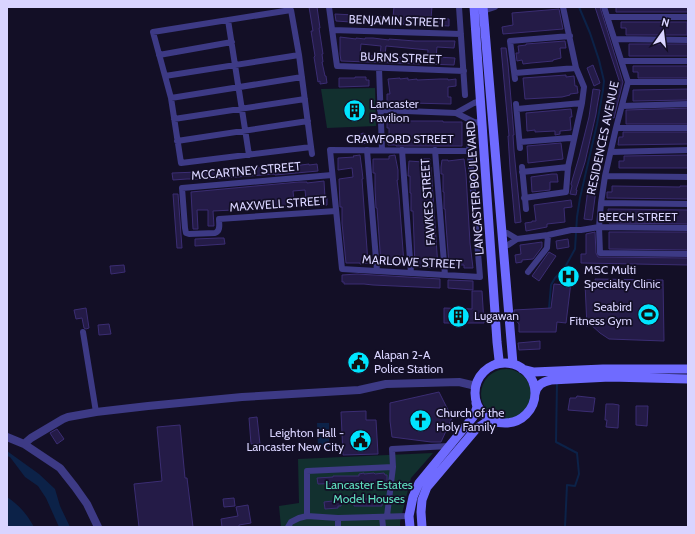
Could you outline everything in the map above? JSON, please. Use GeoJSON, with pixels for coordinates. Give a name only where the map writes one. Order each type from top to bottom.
{"type":"FeatureCollection","features":[{"type":"Feature","properties":{"kind":"main road","name":"LANCASTER BOULEVARD"},"geometry":{"type":"LineString","coordinates":[[480,8],[482,123],[500,360],[494,365]]}},
{"type":"Feature","properties":{"kind":"main road","name":"LANCASTER BOULEVARD"},"geometry":{"type":"LineString","coordinates":[[480,8],[502,232],[512,364]]}},
{"type":"Feature","properties":{"kind":"main road"},"geometry":{"type":"LineString","coordinates":[[410,527],[409,516],[413,497],[419,483],[474,416],[476,411],[475,392],[478,379],[488,368],[500,364],[512,364],[522,369],[534,372],[611,368],[688,370]]}},
{"type":"Feature","properties":{"kind":"main road"},"geometry":{"type":"LineString","coordinates":[[522,369],[529,376],[533,384],[535,394]]}},
{"type":"Feature","properties":{"kind":"main road"},"geometry":{"type":"LineString","coordinates":[[422,527],[422,500],[427,487],[476,429],[488,421],[502,423],[510,422],[518,420],[524,416],[530,410],[538,386],[546,381],[610,378],[688,379]]}},
{"type":"Feature","properties":{"kind":"main road"},"geometry":{"type":"LineString","coordinates":[[476,403],[483,414],[494,421]]}},
{"type":"Feature","properties":{"kind":"street"},"geometry":{"type":"LineString","coordinates":[[329,7],[332,30]]}},
{"type":"Feature","properties":{"kind":"street"},"geometry":{"type":"LineString","coordinates":[[459,7],[466,95]]}},
{"type":"Feature","properties":{"kind":"street"},"geometry":{"type":"LineString","coordinates":[[480,8],[495,7]]}},
{"type":"Feature","properties":{"kind":"street"},"geometry":{"type":"LineString","coordinates":[[524,198],[566,192],[568,167],[584,87],[576,68],[563,7]]}},
{"type":"Feature","properties":{"kind":"street","name":"RESIDENCES AVENUE"},"geometry":{"type":"LineString","coordinates":[[604,7],[628,82],[605,176],[597,227],[600,253],[688,254]]}},
{"type":"Feature","properties":{"kind":"street"},"geometry":{"type":"LineString","coordinates":[[311,147],[181,163],[171,98],[153,32],[290,8],[302,77],[312,154]]}},
{"type":"Feature","properties":{"kind":"street"},"geometry":{"type":"LineString","coordinates":[[608,17],[688,17]]}},
{"type":"Feature","properties":{"kind":"street"},"geometry":{"type":"LineString","coordinates":[[228,20],[249,155]]}},
{"type":"Feature","properties":{"kind":"street","name":"BENJAMIN STREET"},"geometry":{"type":"LineString","coordinates":[[332,30],[461,34]]}},
{"type":"Feature","properties":{"kind":"street","name":"BURNS STREET"},"geometry":{"type":"LineString","coordinates":[[332,30],[337,66],[464,71]]}},
{"type":"Feature","properties":{"kind":"street"},"geometry":{"type":"LineString","coordinates":[[570,36],[510,41],[515,76],[576,68]]}},
{"type":"Feature","properties":{"kind":"street"},"geometry":{"type":"LineString","coordinates":[[615,39],[688,40]]}},
{"type":"Feature","properties":{"kind":"street"},"geometry":{"type":"LineString","coordinates":[[159,55],[232,42]]}},
{"type":"Feature","properties":{"kind":"street"},"geometry":{"type":"LineString","coordinates":[[165,76],[298,56]]}},
{"type":"Feature","properties":{"kind":"street"},"geometry":{"type":"LineString","coordinates":[[622,61],[688,61]]}},
{"type":"Feature","properties":{"kind":"street"},"geometry":{"type":"LineString","coordinates":[[379,68],[382,150]]}},
{"type":"Feature","properties":{"kind":"street"},"geometry":{"type":"LineString","coordinates":[[171,98],[302,77]]}},
{"type":"Feature","properties":{"kind":"street"},"geometry":{"type":"LineString","coordinates":[[628,82],[688,82]]}},
{"type":"Feature","properties":{"kind":"street"},"geometry":{"type":"LineString","coordinates":[[174,119],[305,99]]}},
{"type":"Feature","properties":{"kind":"street"},"geometry":{"type":"LineString","coordinates":[[456,113],[474,103],[481,101]]}},
{"type":"Feature","properties":{"kind":"street"},"geometry":{"type":"LineString","coordinates":[[574,139],[570,138],[520,145],[516,106],[582,103]]}},
{"type":"Feature","properties":{"kind":"street"},"geometry":{"type":"LineString","coordinates":[[622,106],[688,104]]}},
{"type":"Feature","properties":{"kind":"street"},"geometry":{"type":"LineString","coordinates":[[380,110],[456,113],[474,122],[482,123]]}},
{"type":"Feature","properties":{"kind":"street"},"geometry":{"type":"LineString","coordinates":[[177,141],[308,121]]}},
{"type":"Feature","properties":{"kind":"street"},"geometry":{"type":"LineString","coordinates":[[616,128],[688,128]]}},
{"type":"Feature","properties":{"kind":"street"},"geometry":{"type":"LineString","coordinates":[[469,143],[470,151]]}},
{"type":"Feature","properties":{"kind":"street","name":"CRAWFORD STREET"},"geometry":{"type":"LineString","coordinates":[[332,175],[330,150],[470,151]]}},
{"type":"Feature","properties":{"kind":"street"},"geometry":{"type":"LineString","coordinates":[[367,150],[377,271]]}},
{"type":"Feature","properties":{"kind":"street"},"geometry":{"type":"LineString","coordinates":[[402,150],[411,273]]}},
{"type":"Feature","properties":{"kind":"street","name":"FAWKES STREET"},"geometry":{"type":"LineString","coordinates":[[435,150],[445,275]]}},
{"type":"Feature","properties":{"kind":"street"},"geometry":{"type":"LineString","coordinates":[[610,152],[688,150]]}},
{"type":"Feature","properties":{"kind":"street","name":"MARLOWE STREET"},"geometry":{"type":"LineString","coordinates":[[336,211],[342,269],[480,277],[470,151]]}},
{"type":"Feature","properties":{"kind":"street"},"geometry":{"type":"LineString","coordinates":[[526,209],[522,170],[568,167]]}},
{"type":"Feature","properties":{"kind":"street"},"geometry":{"type":"LineString","coordinates":[[332,175],[336,211]]}},
{"type":"Feature","properties":{"kind":"street","name":"MCCARTNEY STREET"},"geometry":{"type":"LineString","coordinates":[[186,233],[182,188],[332,175]]}},
{"type":"Feature","properties":{"kind":"street"},"geometry":{"type":"LineString","coordinates":[[605,176],[688,177]]}},
{"type":"Feature","properties":{"kind":"street"},"geometry":{"type":"LineString","coordinates":[[601,203],[688,204]]}},
{"type":"Feature","properties":{"kind":"street","name":"MAXWELL STREET"},"geometry":{"type":"LineString","coordinates":[[186,233],[217,232],[219,228],[219,219],[336,211]]}},
{"type":"Feature","properties":{"kind":"street","name":"BEECH STREET"},"geometry":{"type":"LineString","coordinates":[[503,246],[508,245],[518,239],[597,227],[688,228]]}},
{"type":"Feature","properties":{"kind":"street"},"geometry":{"type":"LineString","coordinates":[[502,232],[518,239]]}},
{"type":"Feature","properties":{"kind":"street"},"geometry":{"type":"LineString","coordinates":[[528,272],[547,248],[548,235]]}},
{"type":"Feature","properties":{"kind":"street"},"geometry":{"type":"LineString","coordinates":[[83,332],[96,412]]}},
{"type":"Feature","properties":{"kind":"street"},"geometry":{"type":"LineString","coordinates":[[24,444],[31,438],[63,419],[96,412],[242,397],[359,390],[386,384],[459,382],[476,386]]}},
{"type":"Feature","properties":{"kind":"street"},"geometry":{"type":"LineString","coordinates":[[7,438],[24,444],[60,468],[87,504],[98,527]]}},
{"type":"Feature","properties":{"kind":"street"},"geometry":{"type":"LineString","coordinates":[[383,527],[393,467],[392,449],[449,446]]}},
{"type":"Feature","properties":{"kind":"street"},"geometry":{"type":"LineString","coordinates":[[343,461],[343,469]]}},
{"type":"Feature","properties":{"kind":"street"},"geometry":{"type":"LineString","coordinates":[[307,516],[307,468],[343,469],[393,467]]}},
{"type":"Feature","properties":{"kind":"street"},"geometry":{"type":"LineString","coordinates":[[288,527],[291,522],[307,516],[338,518],[409,516]]}},
{"type":"Feature","properties":{"kind":"street"},"geometry":{"type":"LineString","coordinates":[[338,518],[338,527]]}},
{"type":"Feature","properties":{"kind":"green space"},"geometry":{"type":"Polygon","coordinates":[[[375,88],[376,126],[327,128],[321,89],[375,88]]]}},
{"type":"Feature","properties":{"kind":"green space"},"geometry":{"type":"Polygon","coordinates":[[[506,369],[520,373],[527,380],[531,394],[527,408],[520,415],[506,419],[492,415],[485,408],[481,394],[485,380],[492,373],[506,369]]]}},
{"type":"Feature","properties":{"kind":"green space","name":"Lancaster Estates Model Houses"},"geometry":{"type":"Polygon","coordinates":[[[433,453],[411,478],[400,527],[281,527],[279,506],[299,503],[298,459],[433,453]]]}},
{"type":"Feature","properties":{"kind":"water"},"geometry":{"type":"Polygon","coordinates":[[[317,423],[329,423],[329,447],[318,447],[317,423]]]}},
{"type":"Feature","properties":{"kind":"water"},"geometry":{"type":"Polygon","coordinates":[[[7,451],[39,474],[55,489],[60,506],[70,527],[59,527],[46,498],[38,486],[25,477],[10,457],[7,456],[7,451]]]}},
{"type":"Feature","properties":{"kind":"water"},"geometry":{"type":"Polygon","coordinates":[[[7,497],[22,510],[34,527],[7,527],[7,497]]]}},
{"type":"Feature","properties":{"kind":"building"},"geometry":{"type":"Polygon","coordinates":[[[309,7],[317,7],[323,54],[322,62],[327,83],[320,84],[320,81],[318,82],[309,7]]]}},
{"type":"Feature","properties":{"kind":"building"},"geometry":{"type":"Polygon","coordinates":[[[394,7],[432,7],[431,18],[449,19],[449,26],[336,21],[335,14],[393,17],[394,7]]]}},
{"type":"Feature","properties":{"kind":"building"},"geometry":{"type":"Polygon","coordinates":[[[595,7],[600,7],[623,82],[614,118],[610,117],[619,80],[595,7]]]}},
{"type":"Feature","properties":{"kind":"building"},"geometry":{"type":"Polygon","coordinates":[[[616,7],[688,7],[688,12],[616,12],[616,7]]]}},
{"type":"Feature","properties":{"kind":"building"},"geometry":{"type":"Polygon","coordinates":[[[559,9],[563,29],[503,34],[502,27],[513,25],[512,13],[559,9]]]}},
{"type":"Feature","properties":{"kind":"building"},"geometry":{"type":"Polygon","coordinates":[[[621,22],[687,22],[687,35],[626,35],[626,28],[621,28],[621,22]]]}},
{"type":"Feature","properties":{"kind":"building"},"geometry":{"type":"Polygon","coordinates":[[[340,37],[356,39],[373,38],[415,41],[455,41],[454,48],[437,47],[436,57],[455,58],[454,65],[427,64],[428,50],[386,46],[385,56],[421,59],[420,64],[341,61],[340,37]],[[361,44],[360,55],[380,56],[381,46],[361,44]]]}},
{"type":"Feature","properties":{"kind":"building"},"geometry":{"type":"Polygon","coordinates":[[[565,41],[566,48],[560,48],[561,58],[553,61],[523,64],[522,60],[517,61],[516,53],[519,53],[518,46],[565,41]]]}},
{"type":"Feature","properties":{"kind":"building"},"geometry":{"type":"Polygon","coordinates":[[[629,44],[688,44],[688,56],[629,56],[629,44]]]}},
{"type":"Feature","properties":{"kind":"building"},"geometry":{"type":"Polygon","coordinates":[[[501,48],[506,48],[508,64],[521,222],[515,223],[510,168],[509,136],[501,48]]]}},
{"type":"Feature","properties":{"kind":"building"},"geometry":{"type":"Polygon","coordinates":[[[593,65],[600,83],[594,86],[587,68],[593,65]]]}},
{"type":"Feature","properties":{"kind":"building"},"geometry":{"type":"Polygon","coordinates":[[[633,66],[688,66],[688,78],[638,78],[638,72],[633,72],[633,66]]]}},
{"type":"Feature","properties":{"kind":"building"},"geometry":{"type":"Polygon","coordinates":[[[566,75],[566,77],[574,76],[575,86],[577,86],[578,93],[562,97],[525,99],[523,78],[566,75]]]}},
{"type":"Feature","properties":{"kind":"building"},"geometry":{"type":"Polygon","coordinates":[[[366,77],[366,80],[369,80],[369,86],[339,87],[339,78],[366,77]]]}},
{"type":"Feature","properties":{"kind":"building"},"geometry":{"type":"Polygon","coordinates":[[[408,78],[408,80],[456,79],[456,86],[448,87],[448,97],[451,97],[451,104],[387,103],[387,94],[390,94],[388,79],[408,78]]]}},
{"type":"Feature","properties":{"kind":"building"},"geometry":{"type":"Polygon","coordinates":[[[593,89],[600,90],[596,114],[576,195],[570,194],[571,184],[589,117],[593,89]]]}},
{"type":"Feature","properties":{"kind":"building"},"geometry":{"type":"Polygon","coordinates":[[[688,89],[688,100],[633,101],[633,90],[688,89]]]}},
{"type":"Feature","properties":{"kind":"building","name":"Lancaster Pavilion"},"geometry":{"type":"Polygon","coordinates":[[[352,104],[358,104],[362,108],[362,114],[358,118],[352,118],[348,114],[348,108],[352,104]]]}},
{"type":"Feature","properties":{"kind":"building"},"geometry":{"type":"Polygon","coordinates":[[[688,108],[688,124],[626,124],[626,110],[688,108]]]}},
{"type":"Feature","properties":{"kind":"building"},"geometry":{"type":"Polygon","coordinates":[[[571,109],[571,130],[560,131],[560,134],[555,135],[555,131],[527,131],[526,113],[571,109]]]}},
{"type":"Feature","properties":{"kind":"building"},"geometry":{"type":"Polygon","coordinates":[[[387,121],[462,122],[462,146],[388,145],[389,128],[387,128],[387,121]]]}},
{"type":"Feature","properties":{"kind":"building"},"geometry":{"type":"Polygon","coordinates":[[[623,132],[688,132],[688,144],[618,145],[619,137],[623,137],[623,132]]]}},
{"type":"Feature","properties":{"kind":"building"},"geometry":{"type":"Polygon","coordinates":[[[363,133],[367,135],[368,139],[366,143],[358,143],[356,138],[363,133]]]}},
{"type":"Feature","properties":{"kind":"building"},"geometry":{"type":"Polygon","coordinates":[[[561,143],[563,159],[528,163],[527,146],[561,143]]]}},
{"type":"Feature","properties":{"kind":"building"},"geometry":{"type":"Polygon","coordinates":[[[360,155],[363,179],[368,263],[360,264],[346,263],[342,207],[340,207],[339,179],[353,177],[352,168],[338,170],[338,158],[360,155]]]}},
{"type":"Feature","properties":{"kind":"building"},"geometry":{"type":"Polygon","coordinates":[[[395,155],[398,170],[397,180],[404,264],[381,264],[373,159],[389,159],[389,156],[395,155]]]}},
{"type":"Feature","properties":{"kind":"building"},"geometry":{"type":"Polygon","coordinates":[[[688,155],[688,168],[619,168],[619,161],[624,161],[624,156],[688,155]]]}},
{"type":"Feature","properties":{"kind":"building"},"geometry":{"type":"Polygon","coordinates":[[[423,159],[430,159],[438,267],[430,268],[415,267],[413,211],[411,211],[410,176],[408,176],[409,161],[423,162],[423,159]]]}},
{"type":"Feature","properties":{"kind":"building"},"geometry":{"type":"Polygon","coordinates":[[[464,159],[473,268],[464,268],[464,265],[449,265],[444,209],[443,174],[441,174],[442,160],[448,161],[464,159]]]}},
{"type":"Feature","properties":{"kind":"building"},"geometry":{"type":"Polygon","coordinates":[[[317,164],[318,171],[211,179],[173,180],[172,173],[198,173],[317,164]]]}},
{"type":"Feature","properties":{"kind":"building"},"geometry":{"type":"Polygon","coordinates":[[[557,174],[558,182],[550,182],[550,190],[532,192],[531,177],[557,174]]]}},
{"type":"Feature","properties":{"kind":"building"},"geometry":{"type":"Polygon","coordinates":[[[324,181],[327,205],[213,211],[214,226],[208,226],[208,210],[197,210],[198,229],[193,229],[191,192],[299,182],[307,183],[324,181]],[[305,190],[293,191],[294,201],[306,200],[305,190]]]}},
{"type":"Feature","properties":{"kind":"building"},"geometry":{"type":"Polygon","coordinates":[[[612,186],[688,186],[688,199],[607,198],[607,192],[612,192],[612,186]]]}},
{"type":"Feature","properties":{"kind":"building"},"geometry":{"type":"Polygon","coordinates":[[[588,189],[596,190],[592,220],[584,219],[588,189]]]}},
{"type":"Feature","properties":{"kind":"building"},"geometry":{"type":"Polygon","coordinates":[[[173,194],[178,194],[182,248],[177,248],[173,194]]]}},
{"type":"Feature","properties":{"kind":"building"},"geometry":{"type":"Polygon","coordinates":[[[571,200],[572,207],[564,208],[565,222],[547,224],[547,227],[526,231],[525,223],[536,221],[534,205],[571,200]]]}},
{"type":"Feature","properties":{"kind":"building"},"geometry":{"type":"Polygon","coordinates":[[[608,209],[688,210],[688,224],[609,223],[608,209]]]}},
{"type":"Feature","properties":{"kind":"building"},"geometry":{"type":"Polygon","coordinates":[[[595,232],[596,253],[598,257],[688,258],[688,265],[581,263],[581,254],[586,254],[586,234],[595,232]]]}},
{"type":"Feature","properties":{"kind":"building"},"geometry":{"type":"Polygon","coordinates":[[[609,232],[688,232],[688,250],[609,249],[609,232]]]}},
{"type":"Feature","properties":{"kind":"building"},"geometry":{"type":"Polygon","coordinates":[[[224,238],[225,244],[195,246],[195,239],[224,238]]]}},
{"type":"Feature","properties":{"kind":"building"},"geometry":{"type":"Polygon","coordinates":[[[568,239],[569,247],[557,249],[556,241],[568,239]]]}},
{"type":"Feature","properties":{"kind":"building"},"geometry":{"type":"Polygon","coordinates":[[[542,242],[542,247],[533,259],[522,260],[522,262],[516,263],[515,255],[521,254],[520,245],[542,242]]]}},
{"type":"Feature","properties":{"kind":"building"},"geometry":{"type":"Polygon","coordinates":[[[549,252],[556,256],[539,281],[532,276],[549,252]]]}},
{"type":"Feature","properties":{"kind":"building"},"geometry":{"type":"Polygon","coordinates":[[[124,265],[125,272],[111,274],[110,266],[124,265]]]}},
{"type":"Feature","properties":{"kind":"building"},"geometry":{"type":"Polygon","coordinates":[[[357,274],[440,279],[440,288],[344,284],[344,282],[342,282],[342,275],[357,274]]]}},
{"type":"Feature","properties":{"kind":"building"},"geometry":{"type":"Polygon","coordinates":[[[566,274],[572,274],[566,323],[557,322],[556,332],[519,332],[519,324],[515,319],[514,310],[551,308],[554,284],[565,285],[566,274]]]}},
{"type":"Feature","properties":{"kind":"building"},"geometry":{"type":"Polygon","coordinates":[[[595,279],[663,280],[664,341],[609,339],[590,324],[587,327],[585,283],[596,283],[595,279]]]}},
{"type":"Feature","properties":{"kind":"building"},"geometry":{"type":"Polygon","coordinates":[[[448,280],[473,281],[473,290],[448,288],[448,280]]]}},
{"type":"Feature","properties":{"kind":"building"},"geometry":{"type":"Polygon","coordinates":[[[472,291],[482,291],[484,323],[444,323],[444,308],[472,309],[472,291]]]}},
{"type":"Feature","properties":{"kind":"building"},"geometry":{"type":"Polygon","coordinates":[[[86,308],[89,328],[86,329],[84,328],[82,318],[76,319],[74,310],[86,308]]]}},
{"type":"Feature","properties":{"kind":"building"},"geometry":{"type":"Polygon","coordinates":[[[109,324],[111,334],[99,335],[98,325],[109,324]]]}},
{"type":"Feature","properties":{"kind":"building"},"geometry":{"type":"Polygon","coordinates":[[[540,341],[540,349],[519,350],[518,343],[540,341]]]}},
{"type":"Feature","properties":{"kind":"building","name":"Alapan 2-A Police Station"},"geometry":{"type":"Polygon","coordinates":[[[363,356],[364,368],[354,368],[354,357],[363,356]]]}},
{"type":"Feature","properties":{"kind":"building","name":"Church of the Holy Family"},"geometry":{"type":"Polygon","coordinates":[[[439,392],[452,418],[441,442],[392,437],[390,403],[439,392]]]}},
{"type":"Feature","properties":{"kind":"building"},"geometry":{"type":"Polygon","coordinates":[[[577,396],[595,398],[593,412],[568,410],[570,398],[576,398],[577,396]]]}},
{"type":"Feature","properties":{"kind":"building"},"geometry":{"type":"Polygon","coordinates":[[[606,404],[619,405],[618,428],[606,427],[606,404]]]}},
{"type":"Feature","properties":{"kind":"building"},"geometry":{"type":"Polygon","coordinates":[[[636,406],[648,406],[647,426],[636,425],[636,406]]]}},
{"type":"Feature","properties":{"kind":"building","name":"Leighton Hall - Lancaster New City"},"geometry":{"type":"Polygon","coordinates":[[[366,411],[366,420],[376,420],[378,454],[343,455],[341,412],[366,411]]]}},
{"type":"Feature","properties":{"kind":"building"},"geometry":{"type":"Polygon","coordinates":[[[257,417],[260,444],[251,444],[249,418],[257,417]]]}},
{"type":"Feature","properties":{"kind":"building"},"geometry":{"type":"Polygon","coordinates":[[[180,425],[185,478],[187,478],[193,527],[139,527],[134,484],[162,481],[157,427],[180,425]]]}},
{"type":"Feature","properties":{"kind":"building"},"geometry":{"type":"Polygon","coordinates":[[[57,429],[64,439],[57,444],[50,433],[57,429]]]}},
{"type":"Feature","properties":{"kind":"building"},"geometry":{"type":"Polygon","coordinates":[[[384,473],[387,475],[387,482],[318,484],[317,478],[333,476],[359,476],[359,474],[384,473]]]}},
{"type":"Feature","properties":{"kind":"building"},"geometry":{"type":"Polygon","coordinates":[[[234,498],[235,506],[224,507],[223,499],[234,498]]]}},
{"type":"Feature","properties":{"kind":"building"},"geometry":{"type":"Polygon","coordinates":[[[354,499],[382,499],[382,506],[354,506],[354,499]]]}},
{"type":"Feature","properties":{"kind":"building"},"geometry":{"type":"Polygon","coordinates":[[[341,500],[341,506],[338,506],[338,508],[325,509],[324,502],[341,500]]]}},
{"type":"Feature","properties":{"kind":"building"},"geometry":{"type":"Polygon","coordinates":[[[248,505],[251,523],[239,525],[239,527],[222,527],[221,519],[238,516],[236,507],[248,505]]]}},
{"type":"Feature","properties":{"kind":"waterway"},"geometry":{"type":"LineString","coordinates":[[549,308],[551,285],[555,278],[564,269],[575,249],[580,198],[597,124],[604,81],[590,33],[579,7]]}},
{"type":"Feature","properties":{"kind":"waterway"},"geometry":{"type":"LineString","coordinates":[[557,382],[556,442],[577,453],[579,474],[575,486],[567,485],[565,527]]}},
{"type":"Feature","properties":{"kind":"place","name":"Lancaster Pavilion"},"geometry":{"type":"Point","coordinates":[355,111]}},
{"type":"Feature","properties":{"kind":"place","name":"MSC Multi Specialty Clinic"},"geometry":{"type":"Point","coordinates":[568,277]}},
{"type":"Feature","properties":{"kind":"place","name":"Seabird Fitness Gym"},"geometry":{"type":"Point","coordinates":[648,314]}},
{"type":"Feature","properties":{"kind":"place","name":"Lugawan"},"geometry":{"type":"Point","coordinates":[459,316]}},
{"type":"Feature","properties":{"kind":"place","name":"Alapan 2-A Police Station"},"geometry":{"type":"Point","coordinates":[359,362]}},
{"type":"Feature","properties":{"kind":"place","name":"Church of the Holy Family"},"geometry":{"type":"Point","coordinates":[421,420]}},
{"type":"Feature","properties":{"kind":"place","name":"Leighton Hall - Lancaster New City"},"geometry":{"type":"Point","coordinates":[360,440]}}]}
